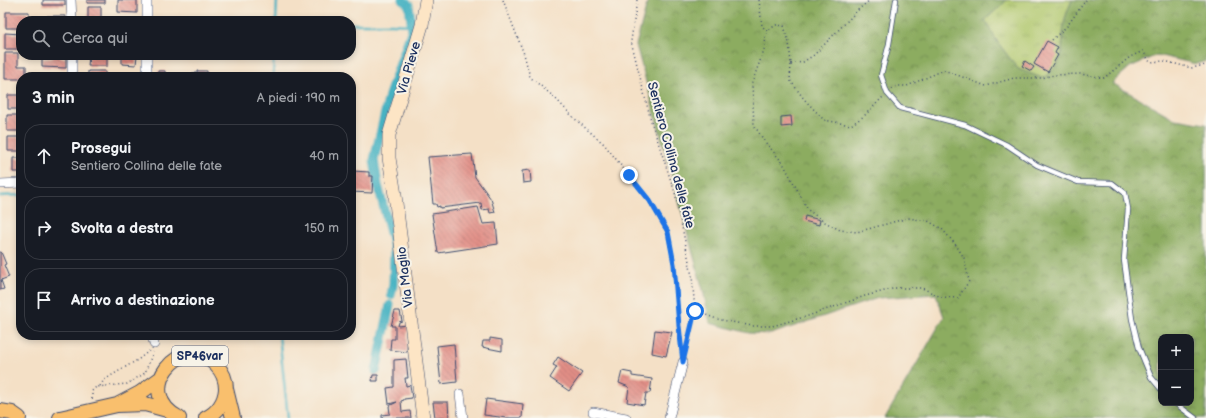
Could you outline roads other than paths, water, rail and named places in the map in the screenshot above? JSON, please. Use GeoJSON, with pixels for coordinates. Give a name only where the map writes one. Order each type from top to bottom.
{"type":"FeatureCollection","features":[{"type":"Feature","properties":{"kind":"main road","name":"SP46var"},"geometry":{"type":"LineString","coordinates":[[167,410],[160,395],[159,386],[165,369],[173,361],[182,356],[203,356],[212,361],[220,369],[224,379],[233,418]]}},
{"type":"Feature","properties":{"kind":"main road","name":"SP46var"},"geometry":{"type":"LineString","coordinates":[[117,405],[140,393],[161,378]]}},
{"type":"Feature","properties":{"kind":"main road"},"geometry":{"type":"LineString","coordinates":[[206,418],[211,416],[218,409],[224,400],[226,389]]}},
{"type":"Feature","properties":{"kind":"main road","name":"SP46var"},"geometry":{"type":"LineString","coordinates":[[62,418],[117,405],[145,404],[167,410],[179,418]]}},
{"type":"Feature","properties":{"kind":"street"},"geometry":{"type":"LineString","coordinates":[[72,0],[72,16]]}},
{"type":"Feature","properties":{"kind":"street"},"geometry":{"type":"LineString","coordinates":[[147,0],[147,16]]}},
{"type":"Feature","properties":{"kind":"street","name":"Via Pieve"},"geometry":{"type":"LineString","coordinates":[[389,135],[422,25],[426,0]]}},
{"type":"Feature","properties":{"kind":"street"},"geometry":{"type":"LineString","coordinates":[[72,60],[72,72]]}},
{"type":"Feature","properties":{"kind":"street"},"geometry":{"type":"LineString","coordinates":[[147,60],[147,72]]}},
{"type":"Feature","properties":{"kind":"street","name":"Via Maglio"},"geometry":{"type":"LineString","coordinates":[[389,135],[388,158],[395,195],[423,418]]}},
{"type":"Feature","properties":{"kind":"street"},"geometry":{"type":"LineString","coordinates":[[0,184],[16,183]]}},
{"type":"Feature","properties":{"kind":"street"},"geometry":{"type":"LineString","coordinates":[[153,340],[154,344]]}},
{"type":"Feature","properties":{"kind":"street"},"geometry":{"type":"LineString","coordinates":[[669,418],[683,362]]}},
{"type":"Feature","properties":{"kind":"street"},"geometry":{"type":"LineString","coordinates":[[460,394],[463,418]]}},
{"type":"Feature","properties":{"kind":"street"},"geometry":{"type":"LineString","coordinates":[[593,412],[626,418]]}},
{"type":"Feature","properties":{"kind":"lane"},"geometry":{"type":"LineString","coordinates":[[896,0],[890,44],[882,75],[887,93],[900,108],[965,125],[1007,145],[1044,168],[1078,182],[1112,183],[1125,193],[1128,209],[1124,260],[1132,319],[1139,348],[1151,377],[1158,385]]}},
{"type":"Feature","properties":{"kind":"lane"},"geometry":{"type":"LineString","coordinates":[[1179,406],[1195,418]]}},
{"type":"Feature","properties":{"kind":"waterway"},"geometry":{"type":"LineString","coordinates":[[276,16],[277,0]]}},
{"type":"Feature","properties":{"kind":"waterway"},"geometry":{"type":"LineString","coordinates":[[391,295],[393,285],[394,249],[378,185],[374,160],[389,95],[412,29],[409,5],[403,0]]}},
{"type":"Feature","properties":{"kind":"waterway"},"geometry":{"type":"LineString","coordinates":[[356,24],[412,25]]}},
{"type":"Feature","properties":{"kind":"waterway"},"geometry":{"type":"LineString","coordinates":[[273,72],[274,60]]}},
{"type":"Feature","properties":{"kind":"waterway"},"geometry":{"type":"LineString","coordinates":[[0,196],[16,195]]}},
{"type":"Feature","properties":{"kind":"waterway"},"geometry":{"type":"LineString","coordinates":[[376,371],[390,305]]}},
{"type":"Feature","properties":{"kind":"waterway"},"geometry":{"type":"LineString","coordinates":[[280,340],[288,418]]}}]}
